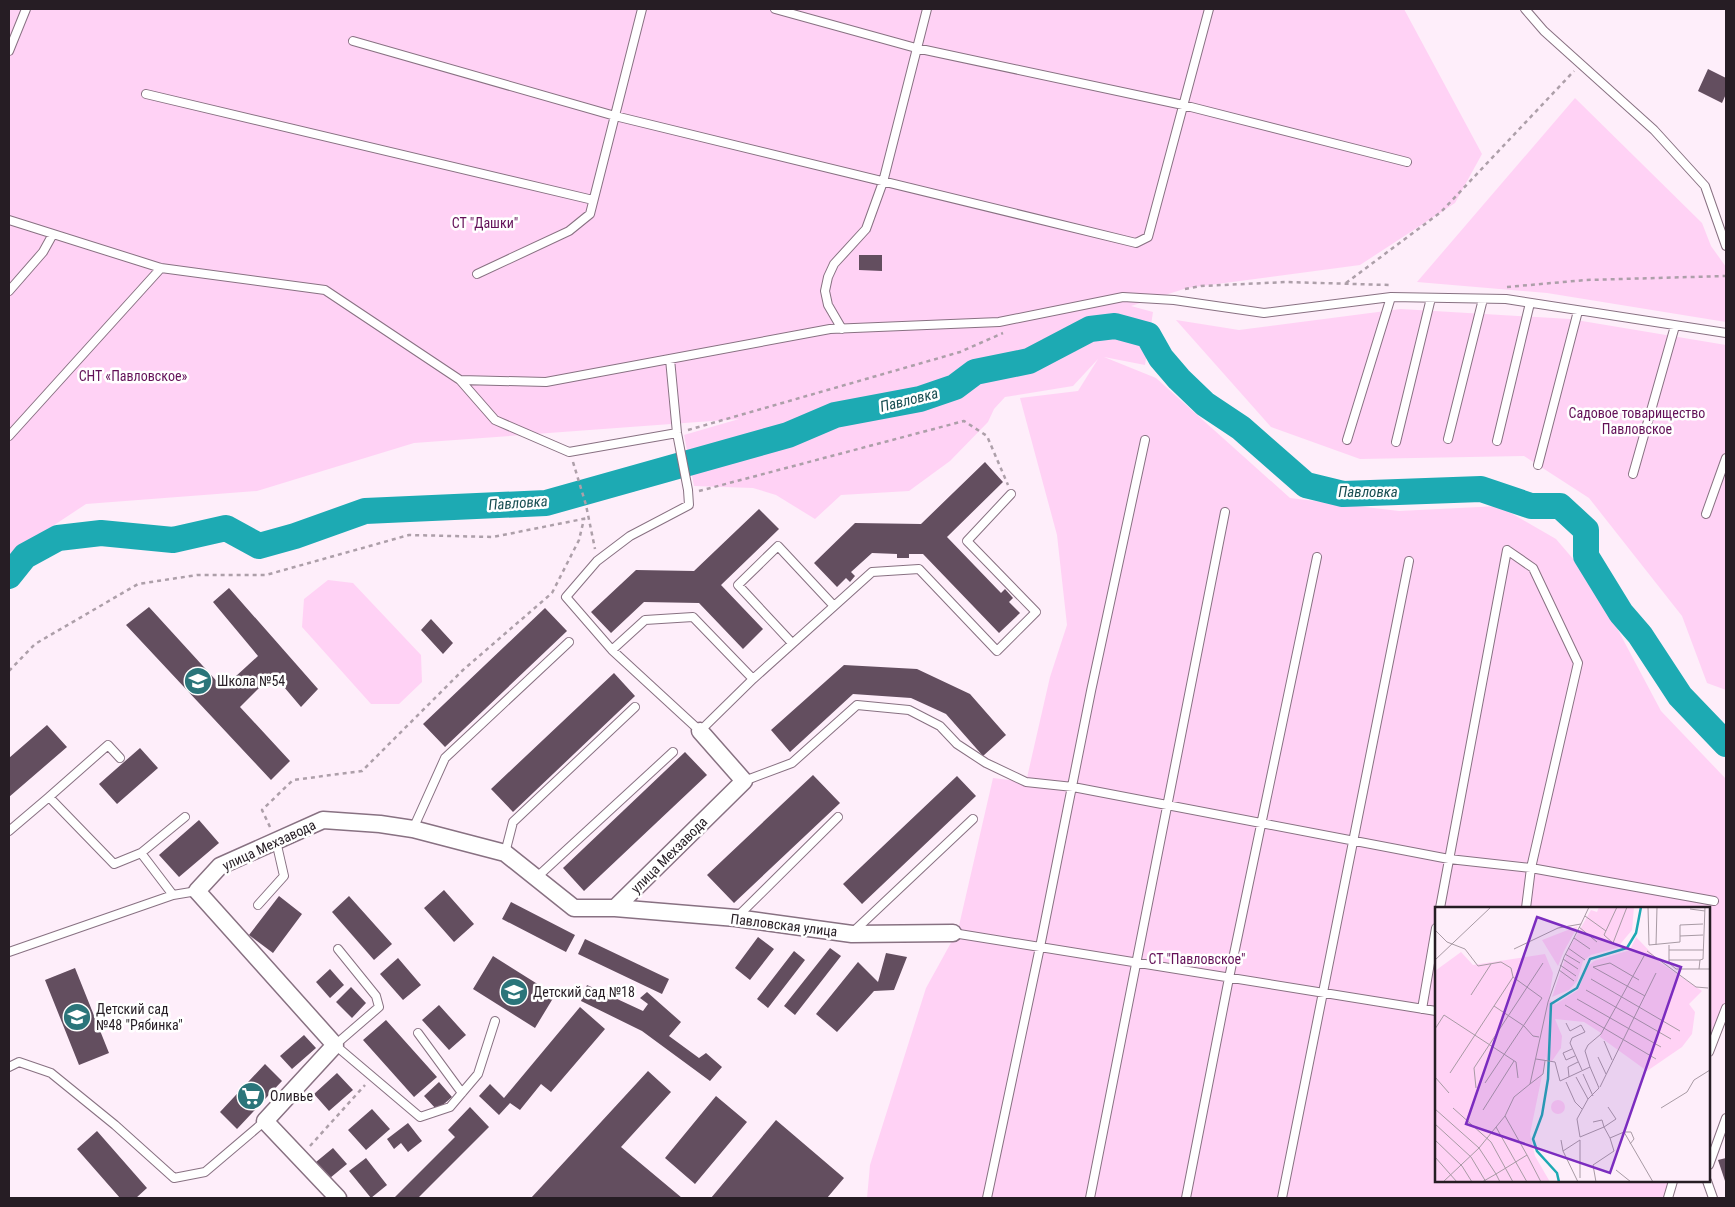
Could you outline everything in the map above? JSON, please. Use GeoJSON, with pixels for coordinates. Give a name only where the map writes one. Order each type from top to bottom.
{"type":"FeatureCollection","features":[{"type":"Feature","properties":{"kind":"street"},"geometry":{"type":"LineString","coordinates":[[700,730],[744,781]]}},
{"type":"Feature","properties":{"kind":"street","name":"улица Мехзавода"},"geometry":{"type":"LineString","coordinates":[[197,891],[220,866],[323,820],[380,824],[413,829],[505,853],[574,908],[615,908],[744,781]]}},
{"type":"Feature","properties":{"kind":"street"},"geometry":{"type":"LineString","coordinates":[[197,891],[335,1045],[265,1121],[338,1198]]}},
{"type":"Feature","properties":{"kind":"street","name":"Павловская улица"},"geometry":{"type":"LineString","coordinates":[[615,908],[736,918],[852,934],[953,933]]}},
{"type":"Feature","properties":{"kind":"lane"},"geometry":{"type":"LineString","coordinates":[[9,51],[26,9]]}},
{"type":"Feature","properties":{"kind":"lane"},"geometry":{"type":"LineString","coordinates":[[477,274],[569,231],[590,214],[642,9]]}},
{"type":"Feature","properties":{"kind":"lane"},"geometry":{"type":"LineString","coordinates":[[775,9],[916,48],[1183,105],[1407,162]]}},
{"type":"Feature","properties":{"kind":"lane"},"geometry":{"type":"LineString","coordinates":[[842,329],[828,305],[825,291],[828,277],[834,264],[866,230],[883,182],[927,9]]}},
{"type":"Feature","properties":{"kind":"lane"},"geometry":{"type":"LineString","coordinates":[[353,41],[615,116],[1136,243],[1148,237],[1209,9]]}},
{"type":"Feature","properties":{"kind":"lane"},"geometry":{"type":"LineString","coordinates":[[1525,9],[1544,31],[1654,130],[1705,186],[1726,246]]}},
{"type":"Feature","properties":{"kind":"lane"},"geometry":{"type":"LineString","coordinates":[[146,94],[593,200]]}},
{"type":"Feature","properties":{"kind":"lane"},"geometry":{"type":"LineString","coordinates":[[9,220],[161,268],[325,290],[460,380],[496,420],[569,452],[677,433]]}},
{"type":"Feature","properties":{"kind":"lane"},"geometry":{"type":"LineString","coordinates":[[9,291],[43,252],[53,234]]}},
{"type":"Feature","properties":{"kind":"lane"},"geometry":{"type":"LineString","coordinates":[[9,436],[161,268]]}},
{"type":"Feature","properties":{"kind":"lane"},"geometry":{"type":"LineString","coordinates":[[1347,440],[1391,297]]}},
{"type":"Feature","properties":{"kind":"lane"},"geometry":{"type":"LineString","coordinates":[[460,380],[546,382],[842,329],[999,322],[1123,298],[1174,300],[1264,313],[1391,297],[1483,299],[1530,303],[1726,333]]}},
{"type":"Feature","properties":{"kind":"lane"},"geometry":{"type":"LineString","coordinates":[[1396,442],[1431,298]]}},
{"type":"Feature","properties":{"kind":"lane"},"geometry":{"type":"LineString","coordinates":[[1448,439],[1483,299]]}},
{"type":"Feature","properties":{"kind":"lane"},"geometry":{"type":"LineString","coordinates":[[1497,441],[1530,303]]}},
{"type":"Feature","properties":{"kind":"lane"},"geometry":{"type":"LineString","coordinates":[[1538,465],[1578,310]]}},
{"type":"Feature","properties":{"kind":"lane"},"geometry":{"type":"LineString","coordinates":[[1633,474],[1675,326]]}},
{"type":"Feature","properties":{"kind":"lane"},"geometry":{"type":"LineString","coordinates":[[670,359],[677,433],[689,505],[630,536],[597,561],[566,597],[612,650],[700,730],[753,679],[872,572],[919,569],[997,651],[1036,612],[967,541],[1012,494]]}},
{"type":"Feature","properties":{"kind":"lane"},"geometry":{"type":"LineString","coordinates":[[987,1198],[1040,947],[1090,691],[1145,440]]}},
{"type":"Feature","properties":{"kind":"lane"},"geometry":{"type":"LineString","coordinates":[[1706,514],[1726,458]]}},
{"type":"Feature","properties":{"kind":"lane"},"geometry":{"type":"LineString","coordinates":[[1090,1198],[1135,963],[1226,512]]}},
{"type":"Feature","properties":{"kind":"lane"},"geometry":{"type":"LineString","coordinates":[[792,644],[738,585],[778,546],[834,606]]}},
{"type":"Feature","properties":{"kind":"lane"},"geometry":{"type":"LineString","coordinates":[[1440,907],[1507,550],[1533,568],[1578,663],[1531,868],[1526,907]]}},
{"type":"Feature","properties":{"kind":"lane"},"geometry":{"type":"LineString","coordinates":[[1186,1198],[1229,978],[1317,557]]}},
{"type":"Feature","properties":{"kind":"lane"},"geometry":{"type":"LineString","coordinates":[[1282,1198],[1409,561]]}},
{"type":"Feature","properties":{"kind":"lane"},"geometry":{"type":"LineString","coordinates":[[612,650],[644,620],[693,617],[753,679]]}},
{"type":"Feature","properties":{"kind":"lane"},"geometry":{"type":"LineString","coordinates":[[413,829],[445,758],[569,642]]}},
{"type":"Feature","properties":{"kind":"lane"},"geometry":{"type":"LineString","coordinates":[[744,781],[792,763],[857,705],[909,710],[940,726],[956,744],[986,763],[1026,782],[1072,787],[1449,859],[1531,868],[1714,901]]}},
{"type":"Feature","properties":{"kind":"lane"},"geometry":{"type":"LineString","coordinates":[[505,853],[513,822],[635,707]]}},
{"type":"Feature","properties":{"kind":"lane"},"geometry":{"type":"LineString","coordinates":[[9,831],[108,746],[120,758]]}},
{"type":"Feature","properties":{"kind":"lane"},"geometry":{"type":"LineString","coordinates":[[536,878],[673,752]]}},
{"type":"Feature","properties":{"kind":"lane"},"geometry":{"type":"LineString","coordinates":[[49,797],[114,864],[141,854],[185,817]]}},
{"type":"Feature","properties":{"kind":"lane"},"geometry":{"type":"LineString","coordinates":[[736,918],[838,817]]}},
{"type":"Feature","properties":{"kind":"lane"},"geometry":{"type":"LineString","coordinates":[[852,934],[973,819]]}},
{"type":"Feature","properties":{"kind":"lane"},"geometry":{"type":"LineString","coordinates":[[258,905],[284,876],[276,841]]}},
{"type":"Feature","properties":{"kind":"lane"},"geometry":{"type":"LineString","coordinates":[[141,854],[173,895]]}},
{"type":"Feature","properties":{"kind":"lane"},"geometry":{"type":"LineString","coordinates":[[9,952],[173,895],[197,891]]}},
{"type":"Feature","properties":{"kind":"lane"},"geometry":{"type":"LineString","coordinates":[[953,933],[1435,1011]]}},
{"type":"Feature","properties":{"kind":"lane"},"geometry":{"type":"LineString","coordinates":[[1422,1009],[1435,934]]}},
{"type":"Feature","properties":{"kind":"lane"},"geometry":{"type":"LineString","coordinates":[[338,949],[376,996],[379,1008],[335,1045],[420,1117],[450,1107],[478,1074],[495,1021]]}},
{"type":"Feature","properties":{"kind":"lane"},"geometry":{"type":"LineString","coordinates":[[1710,1049],[1726,1008]]}},
{"type":"Feature","properties":{"kind":"lane"},"geometry":{"type":"LineString","coordinates":[[418,1033],[462,1093]]}},
{"type":"Feature","properties":{"kind":"lane"},"geometry":{"type":"LineString","coordinates":[[9,1067],[19,1062],[52,1073],[115,1125],[174,1178],[205,1172],[265,1121]]}},
{"type":"Feature","properties":{"kind":"lane"},"geometry":{"type":"LineString","coordinates":[[1710,1162],[1726,1118]]}},
{"type":"Feature","properties":{"kind":"lane"},"geometry":{"type":"LineString","coordinates":[[1668,1198],[1673,1182]]}},
{"type":"Feature","properties":{"kind":"lane"},"geometry":{"type":"LineString","coordinates":[[1707,1182],[1712,1198]]}},
{"type":"Feature","properties":{"kind":"path"},"geometry":{"type":"LineString","coordinates":[[1345,284],[1441,212],[1581,64]]}},
{"type":"Feature","properties":{"kind":"path"},"geometry":{"type":"LineString","coordinates":[[1502,287],[1586,280],[1726,276]]}},
{"type":"Feature","properties":{"kind":"path"},"geometry":{"type":"LineString","coordinates":[[1182,290],[1201,286],[1286,282],[1396,285]]}},
{"type":"Feature","properties":{"kind":"path"},"geometry":{"type":"LineString","coordinates":[[677,433],[960,352],[1006,332]]}},
{"type":"Feature","properties":{"kind":"path"},"geometry":{"type":"LineString","coordinates":[[688,492],[964,421],[987,436],[1012,494]]}},
{"type":"Feature","properties":{"kind":"path"},"geometry":{"type":"LineString","coordinates":[[577,472],[586,505],[597,561]]}},
{"type":"Feature","properties":{"kind":"path"},"geometry":{"type":"LineString","coordinates":[[9,671],[35,644],[138,584],[197,575],[266,575],[409,536],[493,537],[588,518]]}},
{"type":"Feature","properties":{"kind":"path"},"geometry":{"type":"LineString","coordinates":[[276,841],[262,810],[293,780],[362,770],[463,670],[552,593],[579,540],[584,519]]}},
{"type":"Feature","properties":{"kind":"path"},"geometry":{"type":"LineString","coordinates":[[300,1158],[373,1076]]}},
{"type":"Feature","properties":{"kind":"green space"},"geometry":{"type":"Polygon","coordinates":[[[9,9],[1404,9],[1482,154],[1455,203],[1360,265],[1187,288],[1131,306],[1153,312],[1145,365],[1104,357],[1156,378],[1290,498],[1399,511],[1499,506],[1556,539],[1592,581],[1661,711],[1726,779],[1726,1010],[1710,1046],[1710,907],[1435,907],[1435,1182],[1672,1182],[1667,1198],[867,1198],[870,1165],[926,988],[958,930],[993,778],[1026,782],[1050,677],[1067,625],[1057,535],[1020,398],[1078,391],[1098,359],[1073,386],[1005,397],[994,409],[988,422],[950,461],[909,491],[841,495],[815,519],[776,495],[753,488],[694,486],[684,435],[739,419],[414,443],[257,491],[86,504],[9,555],[9,9]]]}},
{"type":"Feature","properties":{"kind":"green space"},"geometry":{"type":"Polygon","coordinates":[[[1575,98],[1702,223],[1711,246],[1726,267],[1726,322],[1547,293],[1417,282],[1575,98]]]}},
{"type":"Feature","properties":{"kind":"green space","name":"Садовое товарищество Павловское"},"geometry":{"type":"Polygon","coordinates":[[[1401,309],[1570,319],[1726,345],[1726,690],[1707,683],[1682,616],[1589,498],[1524,456],[1360,459],[1271,427],[1176,320],[1239,330],[1401,309]]]}},
{"type":"Feature","properties":{"kind":"green space"},"geometry":{"type":"Polygon","coordinates":[[[328,580],[353,583],[421,655],[422,682],[399,704],[371,704],[302,627],[304,599],[328,580]]]}},
{"type":"Feature","properties":{"kind":"building"},"geometry":{"type":"Polygon","coordinates":[[[1708,69],[1726,78],[1726,94],[1722,103],[1698,91],[1708,69]]]}},
{"type":"Feature","properties":{"kind":"building"},"geometry":{"type":"Polygon","coordinates":[[[859,255],[882,255],[882,271],[859,270],[859,255]]]}},
{"type":"Feature","properties":{"kind":"building"},"geometry":{"type":"Polygon","coordinates":[[[985,462],[1003,482],[947,537],[1001,593],[1005,589],[1013,598],[1009,602],[1020,613],[999,633],[923,554],[909,554],[909,558],[897,558],[897,554],[872,553],[851,572],[855,576],[850,582],[846,578],[837,587],[814,563],[855,523],[921,524],[985,462]]]}},
{"type":"Feature","properties":{"kind":"building"},"geometry":{"type":"Polygon","coordinates":[[[759,509],[779,529],[721,585],[763,629],[743,649],[699,603],[644,602],[611,633],[591,612],[636,570],[694,571],[759,509]]]}},
{"type":"Feature","properties":{"kind":"building","name":"Школа №54"},"geometry":{"type":"Polygon","coordinates":[[[229,588],[318,689],[301,707],[273,674],[240,707],[290,761],[271,780],[126,625],[149,607],[223,688],[258,656],[213,602],[229,588]]]}},
{"type":"Feature","properties":{"kind":"building"},"geometry":{"type":"Polygon","coordinates":[[[545,608],[567,631],[445,747],[423,724],[545,608]]]}},
{"type":"Feature","properties":{"kind":"building"},"geometry":{"type":"Polygon","coordinates":[[[431,619],[453,643],[443,654],[421,630],[431,619]]]}},
{"type":"Feature","properties":{"kind":"building"},"geometry":{"type":"Polygon","coordinates":[[[844,665],[917,669],[970,694],[1006,735],[983,756],[946,714],[911,698],[853,694],[790,752],[771,730],[844,665]]]}},
{"type":"Feature","properties":{"kind":"building"},"geometry":{"type":"Polygon","coordinates":[[[614,673],[635,696],[513,812],[491,789],[614,673]]]}},
{"type":"Feature","properties":{"kind":"building"},"geometry":{"type":"Polygon","coordinates":[[[47,725],[67,747],[9,797],[9,758],[47,725]]]}},
{"type":"Feature","properties":{"kind":"building"},"geometry":{"type":"Polygon","coordinates":[[[140,748],[158,768],[117,804],[99,784],[140,748]]]}},
{"type":"Feature","properties":{"kind":"building"},"geometry":{"type":"Polygon","coordinates":[[[685,752],[707,775],[584,891],[563,868],[685,752]]]}},
{"type":"Feature","properties":{"kind":"building"},"geometry":{"type":"Polygon","coordinates":[[[813,775],[840,803],[734,903],[707,875],[813,775]]]}},
{"type":"Feature","properties":{"kind":"building"},"geometry":{"type":"Polygon","coordinates":[[[957,776],[976,796],[862,904],[843,884],[957,776]]]}},
{"type":"Feature","properties":{"kind":"building"},"geometry":{"type":"Polygon","coordinates":[[[199,820],[219,843],[179,877],[159,855],[199,820]]]}},
{"type":"Feature","properties":{"kind":"building"},"geometry":{"type":"Polygon","coordinates":[[[444,890],[474,924],[454,942],[424,908],[444,890]]]}},
{"type":"Feature","properties":{"kind":"building"},"geometry":{"type":"Polygon","coordinates":[[[279,896],[302,914],[273,953],[249,935],[279,896]]]}},
{"type":"Feature","properties":{"kind":"building"},"geometry":{"type":"Polygon","coordinates":[[[349,896],[392,944],[374,960],[332,912],[349,896]]]}},
{"type":"Feature","properties":{"kind":"building"},"geometry":{"type":"Polygon","coordinates":[[[511,902],[575,935],[566,952],[502,919],[511,902]]]}},
{"type":"Feature","properties":{"kind":"building"},"geometry":{"type":"Polygon","coordinates":[[[758,937],[774,949],[750,980],[735,968],[758,937]]]}},
{"type":"Feature","properties":{"kind":"building"},"geometry":{"type":"Polygon","coordinates":[[[585,939],[669,979],[662,994],[578,954],[585,939]]]}},
{"type":"Feature","properties":{"kind":"building"},"geometry":{"type":"Polygon","coordinates":[[[830,948],[841,956],[795,1015],[784,1006],[830,948]]]}},
{"type":"Feature","properties":{"kind":"building"},"geometry":{"type":"Polygon","coordinates":[[[794,951],[805,960],[768,1008],[757,999],[794,951]]]}},
{"type":"Feature","properties":{"kind":"building"},"geometry":{"type":"Polygon","coordinates":[[[886,953],[907,957],[894,990],[874,991],[837,1032],[816,1014],[858,962],[878,982],[886,953]]]}},
{"type":"Feature","properties":{"kind":"building","name":"Детский сад №18"},"geometry":{"type":"Polygon","coordinates":[[[493,956],[555,995],[535,1028],[473,989],[493,956]]]}},
{"type":"Feature","properties":{"kind":"building"},"geometry":{"type":"Polygon","coordinates":[[[398,958],[421,985],[403,1000],[380,974],[398,958]]]}},
{"type":"Feature","properties":{"kind":"building","name":"Детский сад №48 \"Рябинка\""},"geometry":{"type":"Polygon","coordinates":[[[75,968],[109,1053],[79,1065],[45,980],[75,968]]]}},
{"type":"Feature","properties":{"kind":"building"},"geometry":{"type":"Polygon","coordinates":[[[330,969],[344,985],[330,998],[316,982],[330,969]]]}},
{"type":"Feature","properties":{"kind":"building"},"geometry":{"type":"Polygon","coordinates":[[[587,985],[643,1011],[648,1004],[640,998],[647,992],[681,1022],[669,1036],[699,1058],[706,1053],[722,1067],[710,1081],[642,1031],[581,1001],[587,985]]]}},
{"type":"Feature","properties":{"kind":"building"},"geometry":{"type":"Polygon","coordinates":[[[351,987],[366,1003],[352,1018],[336,1002],[351,987]]]}},
{"type":"Feature","properties":{"kind":"building"},"geometry":{"type":"Polygon","coordinates":[[[439,1005],[466,1035],[449,1050],[422,1020],[439,1005]]]}},
{"type":"Feature","properties":{"kind":"building"},"geometry":{"type":"Polygon","coordinates":[[[580,1007],[605,1029],[551,1092],[541,1084],[520,1110],[510,1103],[499,1115],[479,1096],[490,1084],[504,1098],[580,1007]]]}},
{"type":"Feature","properties":{"kind":"building"},"geometry":{"type":"Polygon","coordinates":[[[386,1020],[437,1077],[414,1097],[363,1040],[386,1020]]]}},
{"type":"Feature","properties":{"kind":"building"},"geometry":{"type":"Polygon","coordinates":[[[304,1035],[316,1048],[292,1069],[280,1056],[304,1035]]]}},
{"type":"Feature","properties":{"kind":"building","name":"Оливье"},"geometry":{"type":"Polygon","coordinates":[[[265,1064],[282,1081],[237,1129],[220,1112],[265,1064]]]}},
{"type":"Feature","properties":{"kind":"building"},"geometry":{"type":"Polygon","coordinates":[[[648,1071],[671,1092],[621,1147],[682,1198],[531,1198],[648,1071]]]}},
{"type":"Feature","properties":{"kind":"building"},"geometry":{"type":"Polygon","coordinates":[[[337,1073],[353,1090],[329,1111],[314,1094],[337,1073]]]}},
{"type":"Feature","properties":{"kind":"building"},"geometry":{"type":"Polygon","coordinates":[[[439,1082],[452,1097],[437,1110],[424,1096],[439,1082]]]}},
{"type":"Feature","properties":{"kind":"building"},"geometry":{"type":"Polygon","coordinates":[[[716,1096],[747,1122],[695,1184],[665,1158],[716,1096]]]}},
{"type":"Feature","properties":{"kind":"building"},"geometry":{"type":"Polygon","coordinates":[[[470,1107],[489,1127],[418,1198],[394,1198],[455,1137],[448,1130],[470,1107]]]}},
{"type":"Feature","properties":{"kind":"building"},"geometry":{"type":"Polygon","coordinates":[[[372,1109],[390,1129],[366,1150],[348,1130],[372,1109]]]}},
{"type":"Feature","properties":{"kind":"building"},"geometry":{"type":"Polygon","coordinates":[[[776,1120],[844,1178],[827,1198],[711,1198],[776,1120]]]}},
{"type":"Feature","properties":{"kind":"building"},"geometry":{"type":"Polygon","coordinates":[[[408,1123],[422,1141],[408,1152],[401,1143],[394,1149],[387,1139],[408,1123]]]}},
{"type":"Feature","properties":{"kind":"building"},"geometry":{"type":"Polygon","coordinates":[[[97,1131],[147,1188],[136,1198],[120,1198],[77,1149],[97,1131]]]}},
{"type":"Feature","properties":{"kind":"building"},"geometry":{"type":"Polygon","coordinates":[[[333,1148],[347,1164],[330,1178],[316,1162],[333,1148]]]}},
{"type":"Feature","properties":{"kind":"building"},"geometry":{"type":"Polygon","coordinates":[[[366,1158],[387,1185],[371,1198],[349,1171],[366,1158]]]}},
{"type":"Feature","properties":{"kind":"building"},"geometry":{"type":"Polygon","coordinates":[[[1726,1158],[1726,1184],[1718,1160],[1726,1158]]]}},
{"type":"Feature","properties":{"kind":"waterway","name":"Павловка"},"geometry":{"type":"LineString","coordinates":[[9,576],[25,556],[58,538],[101,533],[173,540],[226,528],[259,546],[295,536],[365,511],[546,503],[788,435],[835,415],[920,399],[955,387],[975,372],[1029,361],[1090,329],[1115,326],[1148,335],[1161,358],[1179,379],[1205,404],[1241,428],[1306,485],[1343,494],[1481,489],[1531,506],[1560,506],[1586,530],[1586,556],[1621,613],[1640,635],[1680,696],[1726,744]]}},
{"type":"Feature","properties":{"kind":"place","name":"Школа №54"},"geometry":{"type":"Point","coordinates":[198,681]}},
{"type":"Feature","properties":{"kind":"place","name":"Детский сад №18"},"geometry":{"type":"Point","coordinates":[514,992]}},
{"type":"Feature","properties":{"kind":"place","name":"Детский сад №48 \"Рябинка\""},"geometry":{"type":"Point","coordinates":[77,1017]}},
{"type":"Feature","properties":{"kind":"place","name":"Оливье"},"geometry":{"type":"Point","coordinates":[251,1096]}},
{"type":"Feature","properties":{"kind":"park label","name":"СТ \"Дашки\""},"geometry":{"type":"Point","coordinates":[485,223]}},
{"type":"Feature","properties":{"kind":"park label","name":"СНТ «Павловское»"},"geometry":{"type":"Point","coordinates":[133,376]}},
{"type":"Feature","properties":{"kind":"park label","name":"СТ \"Павловское\""},"geometry":{"type":"Point","coordinates":[1197,959]}}]}
